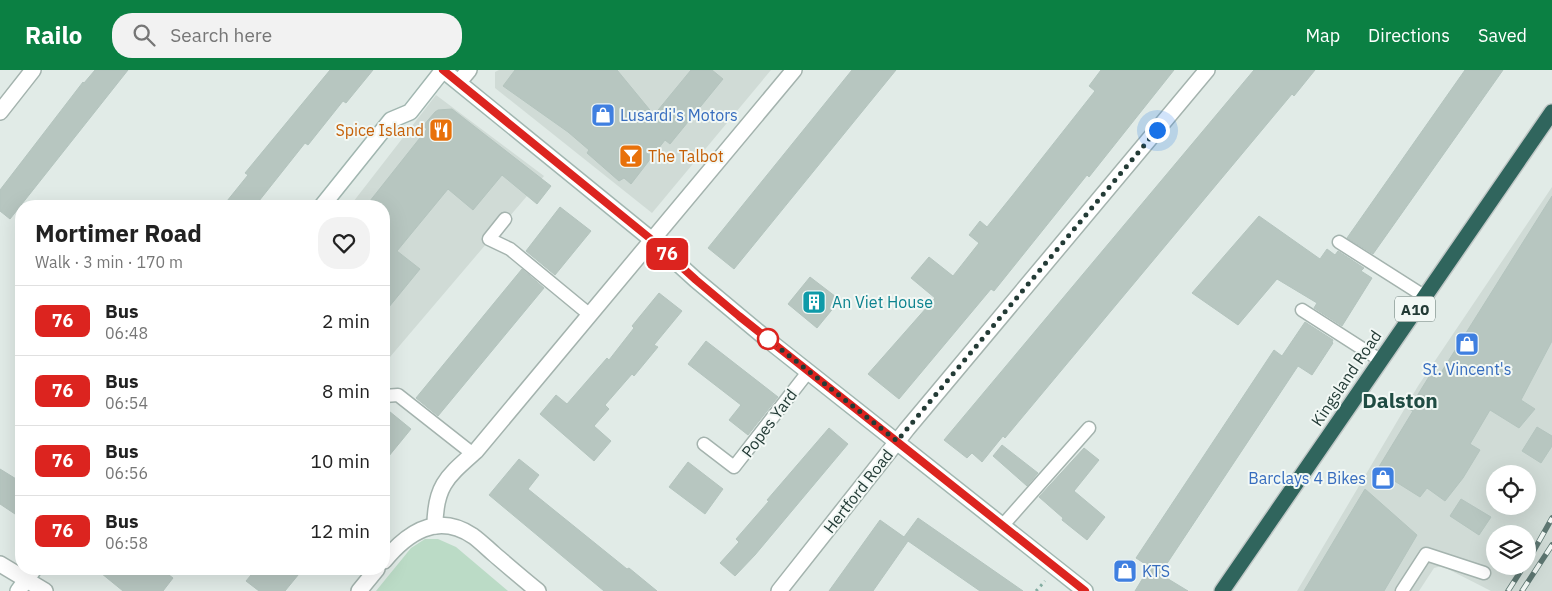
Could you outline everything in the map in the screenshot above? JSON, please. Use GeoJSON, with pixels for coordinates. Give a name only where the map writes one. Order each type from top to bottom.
{"type":"FeatureCollection","features":[{"type":"Feature","properties":{"kind":"highway","name":"Kingsland Road"},"geometry":{"type":"LineString","coordinates":[[1222,591],[1552,112]]}},
{"type":"Feature","properties":{"kind":"street"},"geometry":{"type":"LineString","coordinates":[[0,112],[33,70]]}},
{"type":"Feature","properties":{"kind":"street"},"geometry":{"type":"LineString","coordinates":[[327,200],[391,120],[410,112],[443,70],[652,240],[696,280],[808,372],[1085,591]]}},
{"type":"Feature","properties":{"kind":"street"},"geometry":{"type":"LineString","coordinates":[[458,82],[469,70]]}},
{"type":"Feature","properties":{"kind":"street"},"geometry":{"type":"LineString","coordinates":[[435,526],[435,508],[439,493],[446,480],[473,454],[794,70]]}},
{"type":"Feature","properties":{"kind":"street","name":"Hertford Road"},"geometry":{"type":"LineString","coordinates":[[778,591],[897,441],[1207,70]]}},
{"type":"Feature","properties":{"kind":"street"},"geometry":{"type":"LineString","coordinates":[[390,555],[406,538],[419,530],[435,526],[454,527],[474,537],[538,591]]}},
{"type":"Feature","properties":{"kind":"street"},"geometry":{"type":"LineString","coordinates":[[0,564],[15,573]]}},
{"type":"Feature","properties":{"kind":"street"},"geometry":{"type":"LineString","coordinates":[[359,591],[373,575]]}},
{"type":"Feature","properties":{"kind":"street"},"geometry":{"type":"LineString","coordinates":[[26,579],[46,591]]}},
{"type":"Feature","properties":{"kind":"lane"},"geometry":{"type":"LineString","coordinates":[[505,219],[489,239],[510,249],[590,315]]}},
{"type":"Feature","properties":{"kind":"lane"},"geometry":{"type":"LineString","coordinates":[[1339,242],[1424,296]]}},
{"type":"Feature","properties":{"kind":"lane"},"geometry":{"type":"LineString","coordinates":[[1302,310],[1380,360]]}},
{"type":"Feature","properties":{"kind":"lane","name":"Popes Yard"},"geometry":{"type":"LineString","coordinates":[[704,444],[734,467],[808,372]]}},
{"type":"Feature","properties":{"kind":"lane"},"geometry":{"type":"LineString","coordinates":[[390,396],[398,395],[473,454]]}},
{"type":"Feature","properties":{"kind":"lane"},"geometry":{"type":"LineString","coordinates":[[1003,525],[1089,428]]}},
{"type":"Feature","properties":{"kind":"lane"},"geometry":{"type":"LineString","coordinates":[[1402,591],[1426,554],[1484,573]]}},
{"type":"Feature","properties":{"kind":"shaded area"},"geometry":{"type":"Polygon","coordinates":[[[499,70],[771,70],[652,213],[495,88],[495,72],[499,70]]]}},
{"type":"Feature","properties":{"kind":"shaded area"},"geometry":{"type":"Polygon","coordinates":[[[436,95],[544,176],[390,357],[390,200],[355,200],[436,95]]]}},
{"type":"Feature","properties":{"kind":"shaded area"},"geometry":{"type":"Polygon","coordinates":[[[1552,187],[1552,591],[1491,591],[1442,566],[1434,568],[1419,591],[1297,591],[1418,386],[1552,187]]]}},
{"type":"Feature","properties":{"kind":"green space"},"geometry":{"type":"Polygon","coordinates":[[[425,539],[438,539],[456,547],[508,591],[376,591],[411,548],[425,539]]]}},
{"type":"Feature","properties":{"kind":"building"},"geometry":{"type":"Polygon","coordinates":[[[95,70],[128,70],[25,200],[15,200],[15,213],[10,219],[0,211],[0,190],[95,70]]]}},
{"type":"Feature","properties":{"kind":"building"},"geometry":{"type":"Polygon","coordinates":[[[330,70],[373,70],[346,103],[343,101],[308,145],[305,143],[260,200],[228,200],[248,175],[245,173],[330,70]]]}},
{"type":"Feature","properties":{"kind":"building"},"geometry":{"type":"Polygon","coordinates":[[[515,70],[617,70],[654,115],[691,70],[712,70],[723,79],[670,144],[665,140],[631,184],[624,178],[619,181],[587,153],[589,150],[568,132],[503,86],[515,70]]]}},
{"type":"Feature","properties":{"kind":"building"},"geometry":{"type":"Polygon","coordinates":[[[852,70],[896,70],[734,269],[708,248],[852,70]]]}},
{"type":"Feature","properties":{"kind":"building"},"geometry":{"type":"Polygon","coordinates":[[[1101,70],[1174,70],[1089,177],[1087,175],[994,291],[991,289],[899,399],[868,374],[935,298],[911,278],[929,257],[953,276],[979,243],[969,235],[980,221],[987,227],[1012,196],[1095,91],[1089,86],[1101,70]]]}},
{"type":"Feature","properties":{"kind":"building"},"geometry":{"type":"Polygon","coordinates":[[[1254,70],[1315,70],[1294,96],[1292,94],[1005,438],[1003,436],[982,462],[972,453],[967,458],[944,440],[1254,70]]]}},
{"type":"Feature","properties":{"kind":"building"},"geometry":{"type":"Polygon","coordinates":[[[1465,70],[1503,70],[1373,254],[1347,238],[1465,70]]]}},
{"type":"Feature","properties":{"kind":"building"},"geometry":{"type":"Polygon","coordinates":[[[452,109],[551,186],[537,204],[502,175],[473,210],[448,189],[397,251],[420,269],[390,306],[390,200],[371,200],[427,129],[423,126],[438,110],[452,109]]]}},
{"type":"Feature","properties":{"kind":"building"},"geometry":{"type":"Polygon","coordinates":[[[1552,196],[1552,341],[1521,400],[1535,409],[1519,428],[1490,410],[1470,444],[1480,450],[1463,478],[1445,501],[1427,488],[1420,497],[1377,470],[1413,411],[1409,409],[1430,375],[1437,379],[1552,196]]]}},
{"type":"Feature","properties":{"kind":"building"},"geometry":{"type":"Polygon","coordinates":[[[560,207],[591,231],[555,275],[526,251],[560,207]]]}},
{"type":"Feature","properties":{"kind":"building"},"geometry":{"type":"Polygon","coordinates":[[[1259,216],[1320,259],[1327,249],[1335,255],[1338,251],[1364,268],[1361,271],[1372,278],[1342,326],[1314,308],[1317,303],[1277,279],[1238,325],[1192,293],[1259,216]]]}},
{"type":"Feature","properties":{"kind":"building"},"geometry":{"type":"Polygon","coordinates":[[[522,269],[544,288],[438,416],[416,398],[522,269]]]}},
{"type":"Feature","properties":{"kind":"building","name":"An Viet House"},"geometry":{"type":"Polygon","coordinates":[[[810,277],[840,300],[817,328],[788,304],[810,277]]]}},
{"type":"Feature","properties":{"kind":"building"},"geometry":{"type":"Polygon","coordinates":[[[659,293],[682,311],[654,345],[658,347],[634,376],[632,374],[605,405],[609,409],[594,426],[611,441],[594,461],[540,414],[556,395],[567,404],[607,358],[609,360],[634,328],[632,326],[659,293]]]}},
{"type":"Feature","properties":{"kind":"building"},"geometry":{"type":"Polygon","coordinates":[[[1305,322],[1333,340],[1333,343],[1312,375],[1298,366],[1160,574],[1188,591],[1135,591],[1149,568],[1159,573],[1136,558],[1274,350],[1282,356],[1305,322]]]}},
{"type":"Feature","properties":{"kind":"building"},"geometry":{"type":"Polygon","coordinates":[[[706,341],[778,397],[748,435],[729,420],[741,405],[688,364],[706,341]]]}},
{"type":"Feature","properties":{"kind":"building"},"geometry":{"type":"Polygon","coordinates":[[[390,412],[411,429],[390,455],[390,412]]]}},
{"type":"Feature","properties":{"kind":"building"},"geometry":{"type":"Polygon","coordinates":[[[1537,427],[1552,436],[1552,446],[1541,463],[1522,451],[1537,427]]]}},
{"type":"Feature","properties":{"kind":"building"},"geometry":{"type":"Polygon","coordinates":[[[829,428],[848,444],[755,555],[735,576],[720,563],[739,542],[736,539],[769,501],[767,500],[829,428]]]}},
{"type":"Feature","properties":{"kind":"building"},"geometry":{"type":"Polygon","coordinates":[[[1002,445],[1038,473],[1027,486],[993,456],[1002,445]]]}},
{"type":"Feature","properties":{"kind":"building"},"geometry":{"type":"Polygon","coordinates":[[[1084,448],[1099,460],[1074,491],[1105,517],[1087,540],[1062,520],[1063,518],[1039,497],[1084,448]]]}},
{"type":"Feature","properties":{"kind":"building"},"geometry":{"type":"Polygon","coordinates":[[[519,459],[539,475],[528,489],[657,591],[604,591],[489,495],[519,459]]]}},
{"type":"Feature","properties":{"kind":"building"},"geometry":{"type":"Polygon","coordinates":[[[688,462],[723,489],[705,514],[669,487],[688,462]]]}},
{"type":"Feature","properties":{"kind":"building"},"geometry":{"type":"Polygon","coordinates":[[[0,469],[15,478],[15,514],[0,504],[0,469]]]}},
{"type":"Feature","properties":{"kind":"building"},"geometry":{"type":"Polygon","coordinates":[[[1365,489],[1417,535],[1384,591],[1304,591],[1365,489]]]}},
{"type":"Feature","properties":{"kind":"building"},"geometry":{"type":"Polygon","coordinates":[[[1461,499],[1491,517],[1479,535],[1450,516],[1461,499]]]}},
{"type":"Feature","properties":{"kind":"building"},"geometry":{"type":"Polygon","coordinates":[[[918,518],[1023,591],[980,591],[908,541],[873,591],[829,591],[880,520],[904,537],[918,518]]]}},
{"type":"Feature","properties":{"kind":"building"},"geometry":{"type":"Polygon","coordinates":[[[103,575],[169,575],[173,578],[163,591],[123,591],[103,575]]]}},
{"type":"Feature","properties":{"kind":"building"},"geometry":{"type":"Polygon","coordinates":[[[251,575],[298,575],[285,591],[259,591],[246,581],[251,575]]]}},
{"type":"Feature","properties":{"kind":"railway"},"geometry":{"type":"LineString","coordinates":[[1536,547],[1552,518]]}},
{"type":"Feature","properties":{"kind":"railway"},"geometry":{"type":"LineString","coordinates":[[1522,591],[1552,545]]}},
{"type":"Feature","properties":{"kind":"railway"},"geometry":{"type":"LineString","coordinates":[[1508,591],[1518,575]]}},
{"type":"Feature","properties":{"kind":"bus line","name":"76"},"geometry":{"type":"LineString","coordinates":[[443,70],[652,240],[739,316],[1085,591]]}},
{"type":"Feature","properties":{"kind":"place","name":"Lusardi's Motors"},"geometry":{"type":"Point","coordinates":[603,115]}},
{"type":"Feature","properties":{"kind":"place","name":"Spice Island"},"geometry":{"type":"Point","coordinates":[441,130]}},
{"type":"Feature","properties":{"kind":"place","name":"The Talbot"},"geometry":{"type":"Point","coordinates":[631,156]}},
{"type":"Feature","properties":{"kind":"place","name":"An Viet House"},"geometry":{"type":"Point","coordinates":[814,302]}},
{"type":"Feature","properties":{"kind":"place","name":"St. Vincent's"},"geometry":{"type":"Point","coordinates":[1467,344]}},
{"type":"Feature","properties":{"kind":"place","name":"Barclays 4 Bikes"},"geometry":{"type":"Point","coordinates":[1383,478]}},
{"type":"Feature","properties":{"kind":"place","name":"KTS"},"geometry":{"type":"Point","coordinates":[1125,571]}},
{"type":"Feature","properties":{"kind":"district","name":"Dalston"},"geometry":{"type":"Point","coordinates":[1400,400]}},
{"type":"Feature","properties":{"kind":"route"},"geometry":{"type":"LineString","coordinates":[[768,339],[897,441],[1157,130]]}}]}
